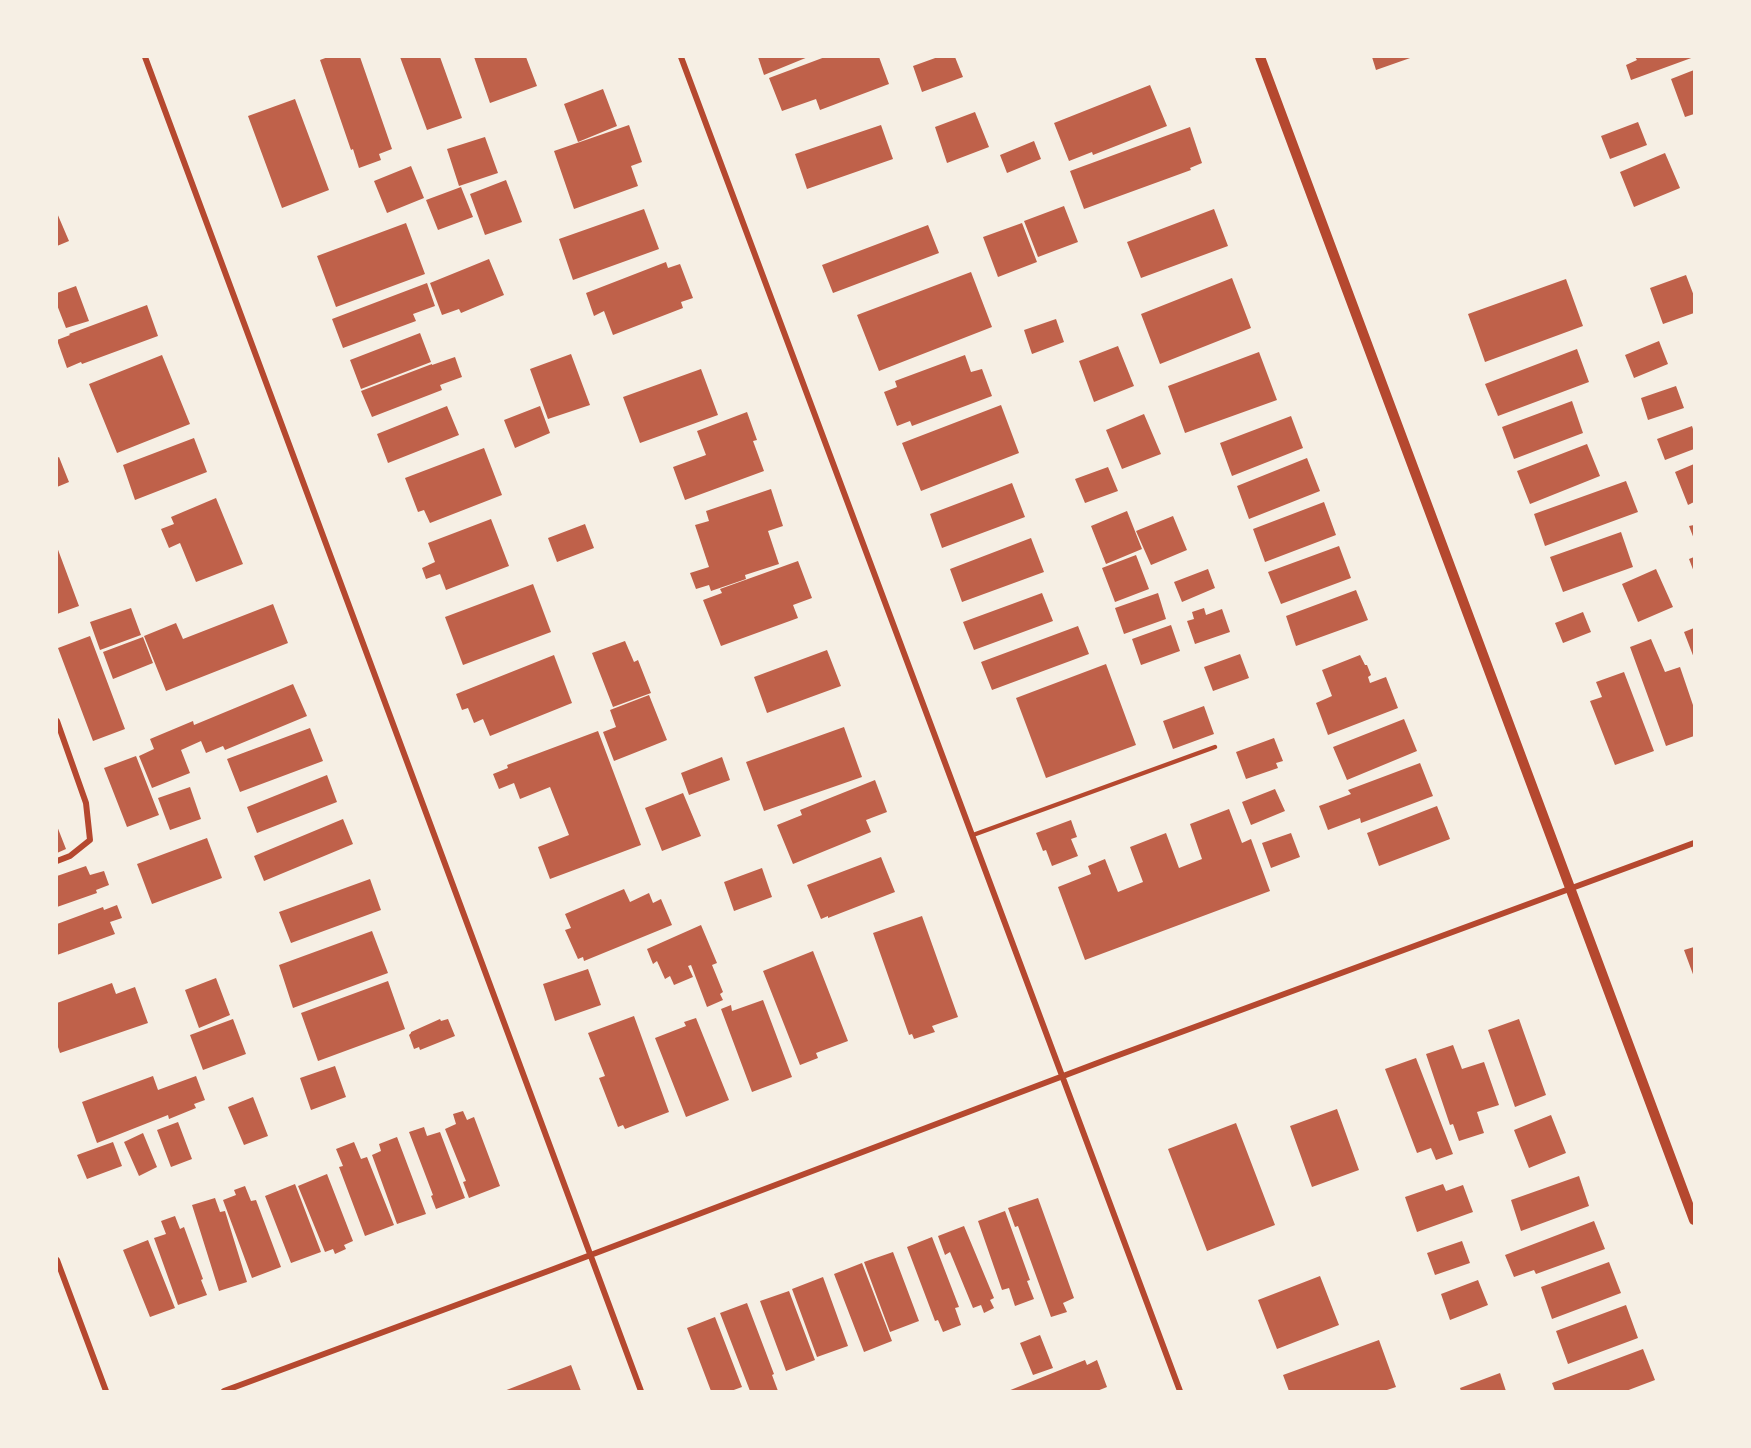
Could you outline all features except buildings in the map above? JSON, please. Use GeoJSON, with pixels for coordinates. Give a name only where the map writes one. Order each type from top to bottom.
{"type":"FeatureCollection","features":[{"type":"Feature","properties":{"kind":"street"},"geometry":{"type":"LineString","coordinates":[[146,57],[641,1391]]}},
{"type":"Feature","properties":{"kind":"street"},"geometry":{"type":"LineString","coordinates":[[681,57],[1180,1391]]}},
{"type":"Feature","properties":{"kind":"street"},"geometry":{"type":"LineString","coordinates":[[1260,57],[1694,1220]]}},
{"type":"Feature","properties":{"kind":"street"},"geometry":{"type":"LineString","coordinates":[[57,721],[86,803],[90,840],[70,856],[57,861]]}},
{"type":"Feature","properties":{"kind":"street"},"geometry":{"type":"LineString","coordinates":[[224,1391],[1063,1076],[1694,843]]}},
{"type":"Feature","properties":{"kind":"street"},"geometry":{"type":"LineString","coordinates":[[57,1260],[106,1391]]}},
{"type":"Feature","properties":{"kind":"lane"},"geometry":{"type":"LineString","coordinates":[[973,835],[1215,747]]}}]}
